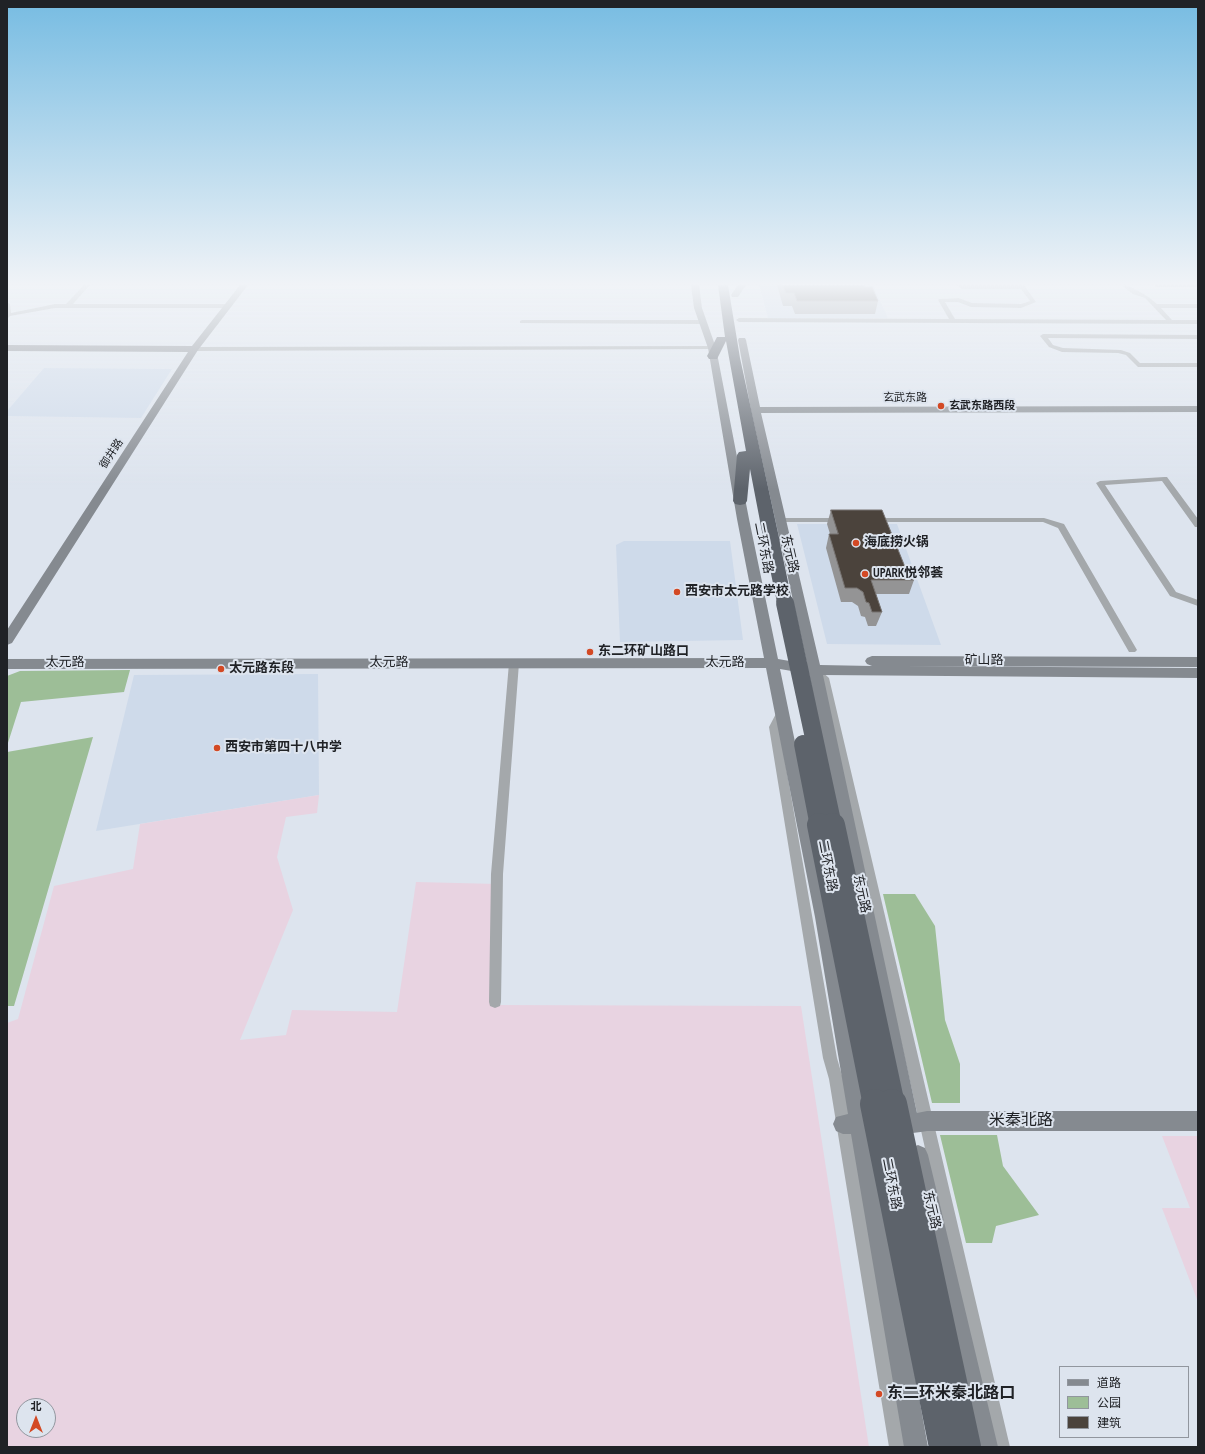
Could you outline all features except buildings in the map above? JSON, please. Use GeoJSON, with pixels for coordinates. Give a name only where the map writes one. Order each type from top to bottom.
{"type":"FeatureCollection","features":[{"type":"Feature","properties":{"kind":"highway","name":"二环东路"},"geometry":{"type":"LineString","coordinates":[[716,353],[767,541],[966,1447]]}},
{"type":"Feature","properties":{"kind":"highway"},"geometry":{"type":"LineString","coordinates":[[734,353],[764,503]]}},
{"type":"Feature","properties":{"kind":"highway"},"geometry":{"type":"LineString","coordinates":[[734,358],[736,353]]}},
{"type":"Feature","properties":{"kind":"highway"},"geometry":{"type":"LineString","coordinates":[[740,501],[744,455]]}},
{"type":"Feature","properties":{"kind":"highway"},"geometry":{"type":"LineString","coordinates":[[766,457],[764,503],[767,541]]}},
{"type":"Feature","properties":{"kind":"highway","name":"二环东路"},"geometry":{"type":"LineString","coordinates":[[767,541],[944,1447]]}},
{"type":"Feature","properties":{"kind":"main road","name":"御井路"},"geometry":{"type":"LineString","coordinates":[[7,640],[191,353]]}},
{"type":"Feature","properties":{"kind":"main road"},"geometry":{"type":"LineString","coordinates":[[716,353],[740,501],[823,917],[851,1124],[916,1447]]}},
{"type":"Feature","properties":{"kind":"main road","name":"东元路"},"geometry":{"type":"LineString","coordinates":[[745,353],[766,457],[918,1123],[965,1354],[986,1447]]}},
{"type":"Feature","properties":{"kind":"main road","name":"玄武东路"},"geometry":{"type":"LineString","coordinates":[[756,410],[1198,410]]}},
{"type":"Feature","properties":{"kind":"main road","name":"太元路"},"geometry":{"type":"LineString","coordinates":[[7,656],[771,658]]}},
{"type":"Feature","properties":{"kind":"main road","name":"太元路"},"geometry":{"type":"LineString","coordinates":[[7,664],[514,663],[771,658]]}},
{"type":"Feature","properties":{"kind":"main road","name":"矿山路"},"geometry":{"type":"LineString","coordinates":[[771,658],[814,665],[1198,673]]}},
{"type":"Feature","properties":{"kind":"main road","name":"矿山路"},"geometry":{"type":"LineString","coordinates":[[814,665],[1198,662]]}},
{"type":"Feature","properties":{"kind":"main road","name":"米秦北路"},"geometry":{"type":"LineString","coordinates":[[851,1124],[1198,1121]]}},
{"type":"Feature","properties":{"kind":"street"},"geometry":{"type":"LineString","coordinates":[[1126,353],[1138,365],[1198,366]]}},
{"type":"Feature","properties":{"kind":"street"},"geometry":{"type":"LineString","coordinates":[[1198,525],[1164,480],[1100,482],[1173,594],[1198,603]]}},
{"type":"Feature","properties":{"kind":"street"},"geometry":{"type":"LineString","coordinates":[[781,520],[1044,520],[1061,526],[1132,650]]}},
{"type":"Feature","properties":{"kind":"street"},"geometry":{"type":"LineString","coordinates":[[495,1002],[497,874],[514,663]]}},
{"type":"Feature","properties":{"kind":"street"},"geometry":{"type":"LineString","coordinates":[[918,1123],[1001,1447]]}},
{"type":"Feature","properties":{"kind":"street"},"geometry":{"type":"LineString","coordinates":[[851,1124],[898,1447]]}},
{"type":"Feature","properties":{"kind":"shaded area"},"geometry":{"type":"Polygon","coordinates":[[[44,368],[172,369],[141,418],[7,416],[7,411],[44,368]]]}},
{"type":"Feature","properties":{"kind":"shaded area"},"geometry":{"type":"Polygon","coordinates":[[[797,524],[897,524],[941,645],[827,644],[797,524]]]}},
{"type":"Feature","properties":{"kind":"shaded area","name":"西安市太元路学校"},"geometry":{"type":"Polygon","coordinates":[[[624,541],[730,541],[743,640],[620,642],[616,545],[624,541]]]}},
{"type":"Feature","properties":{"kind":"shaded area","name":"西安市第四十八中学"},"geometry":{"type":"Polygon","coordinates":[[[318,674],[319,795],[96,831],[134,675],[318,674]]]}},
{"type":"Feature","properties":{"kind":"shaded area"},"geometry":{"type":"Polygon","coordinates":[[[319,795],[317,813],[286,817],[277,857],[293,910],[240,1040],[286,1035],[292,1010],[397,1012],[416,882],[498,884],[492,1005],[801,1006],[869,1447],[7,1447],[7,1023],[18,1019],[54,886],[133,869],[140,824],[319,795]]]}},
{"type":"Feature","properties":{"kind":"shaded area"},"geometry":{"type":"Polygon","coordinates":[[[1162,1136],[1198,1136],[1198,1302],[1162,1208],[1190,1208],[1162,1136]]]}},
{"type":"Feature","properties":{"kind":"green space"},"geometry":{"type":"Polygon","coordinates":[[[130,670],[124,692],[21,702],[7,746],[7,676],[20,671],[130,670]]]}},
{"type":"Feature","properties":{"kind":"green space"},"geometry":{"type":"Polygon","coordinates":[[[93,737],[14,1006],[7,1006],[7,752],[93,737]]]}},
{"type":"Feature","properties":{"kind":"green space"},"geometry":{"type":"Polygon","coordinates":[[[883,894],[915,894],[935,926],[945,1020],[960,1064],[960,1103],[932,1103],[883,894]]]}},
{"type":"Feature","properties":{"kind":"green space"},"geometry":{"type":"Polygon","coordinates":[[[940,1135],[997,1135],[1003,1166],[1039,1215],[996,1226],[992,1243],[966,1243],[940,1135]]]}},
{"type":"Feature","properties":{"kind":"place","name":"玄武东路西段"},"geometry":{"type":"Point","coordinates":[941,406]}},
{"type":"Feature","properties":{"kind":"place","name":"海底捞火锅"},"geometry":{"type":"Point","coordinates":[856,543]}},
{"type":"Feature","properties":{"kind":"place","name":"UPARK悦邻荟"},"geometry":{"type":"Point","coordinates":[865,574]}},
{"type":"Feature","properties":{"kind":"place","name":"西安市太元路学校"},"geometry":{"type":"Point","coordinates":[677,592]}},
{"type":"Feature","properties":{"kind":"place","name":"东二环矿山路口"},"geometry":{"type":"Point","coordinates":[590,652]}},
{"type":"Feature","properties":{"kind":"place","name":"太元路东段"},"geometry":{"type":"Point","coordinates":[221,669]}},
{"type":"Feature","properties":{"kind":"place","name":"西安市第四十八中学"},"geometry":{"type":"Point","coordinates":[217,748]}},
{"type":"Feature","properties":{"kind":"place","name":"东二环米秦北路口"},"geometry":{"type":"Point","coordinates":[879,1394]}}]}
